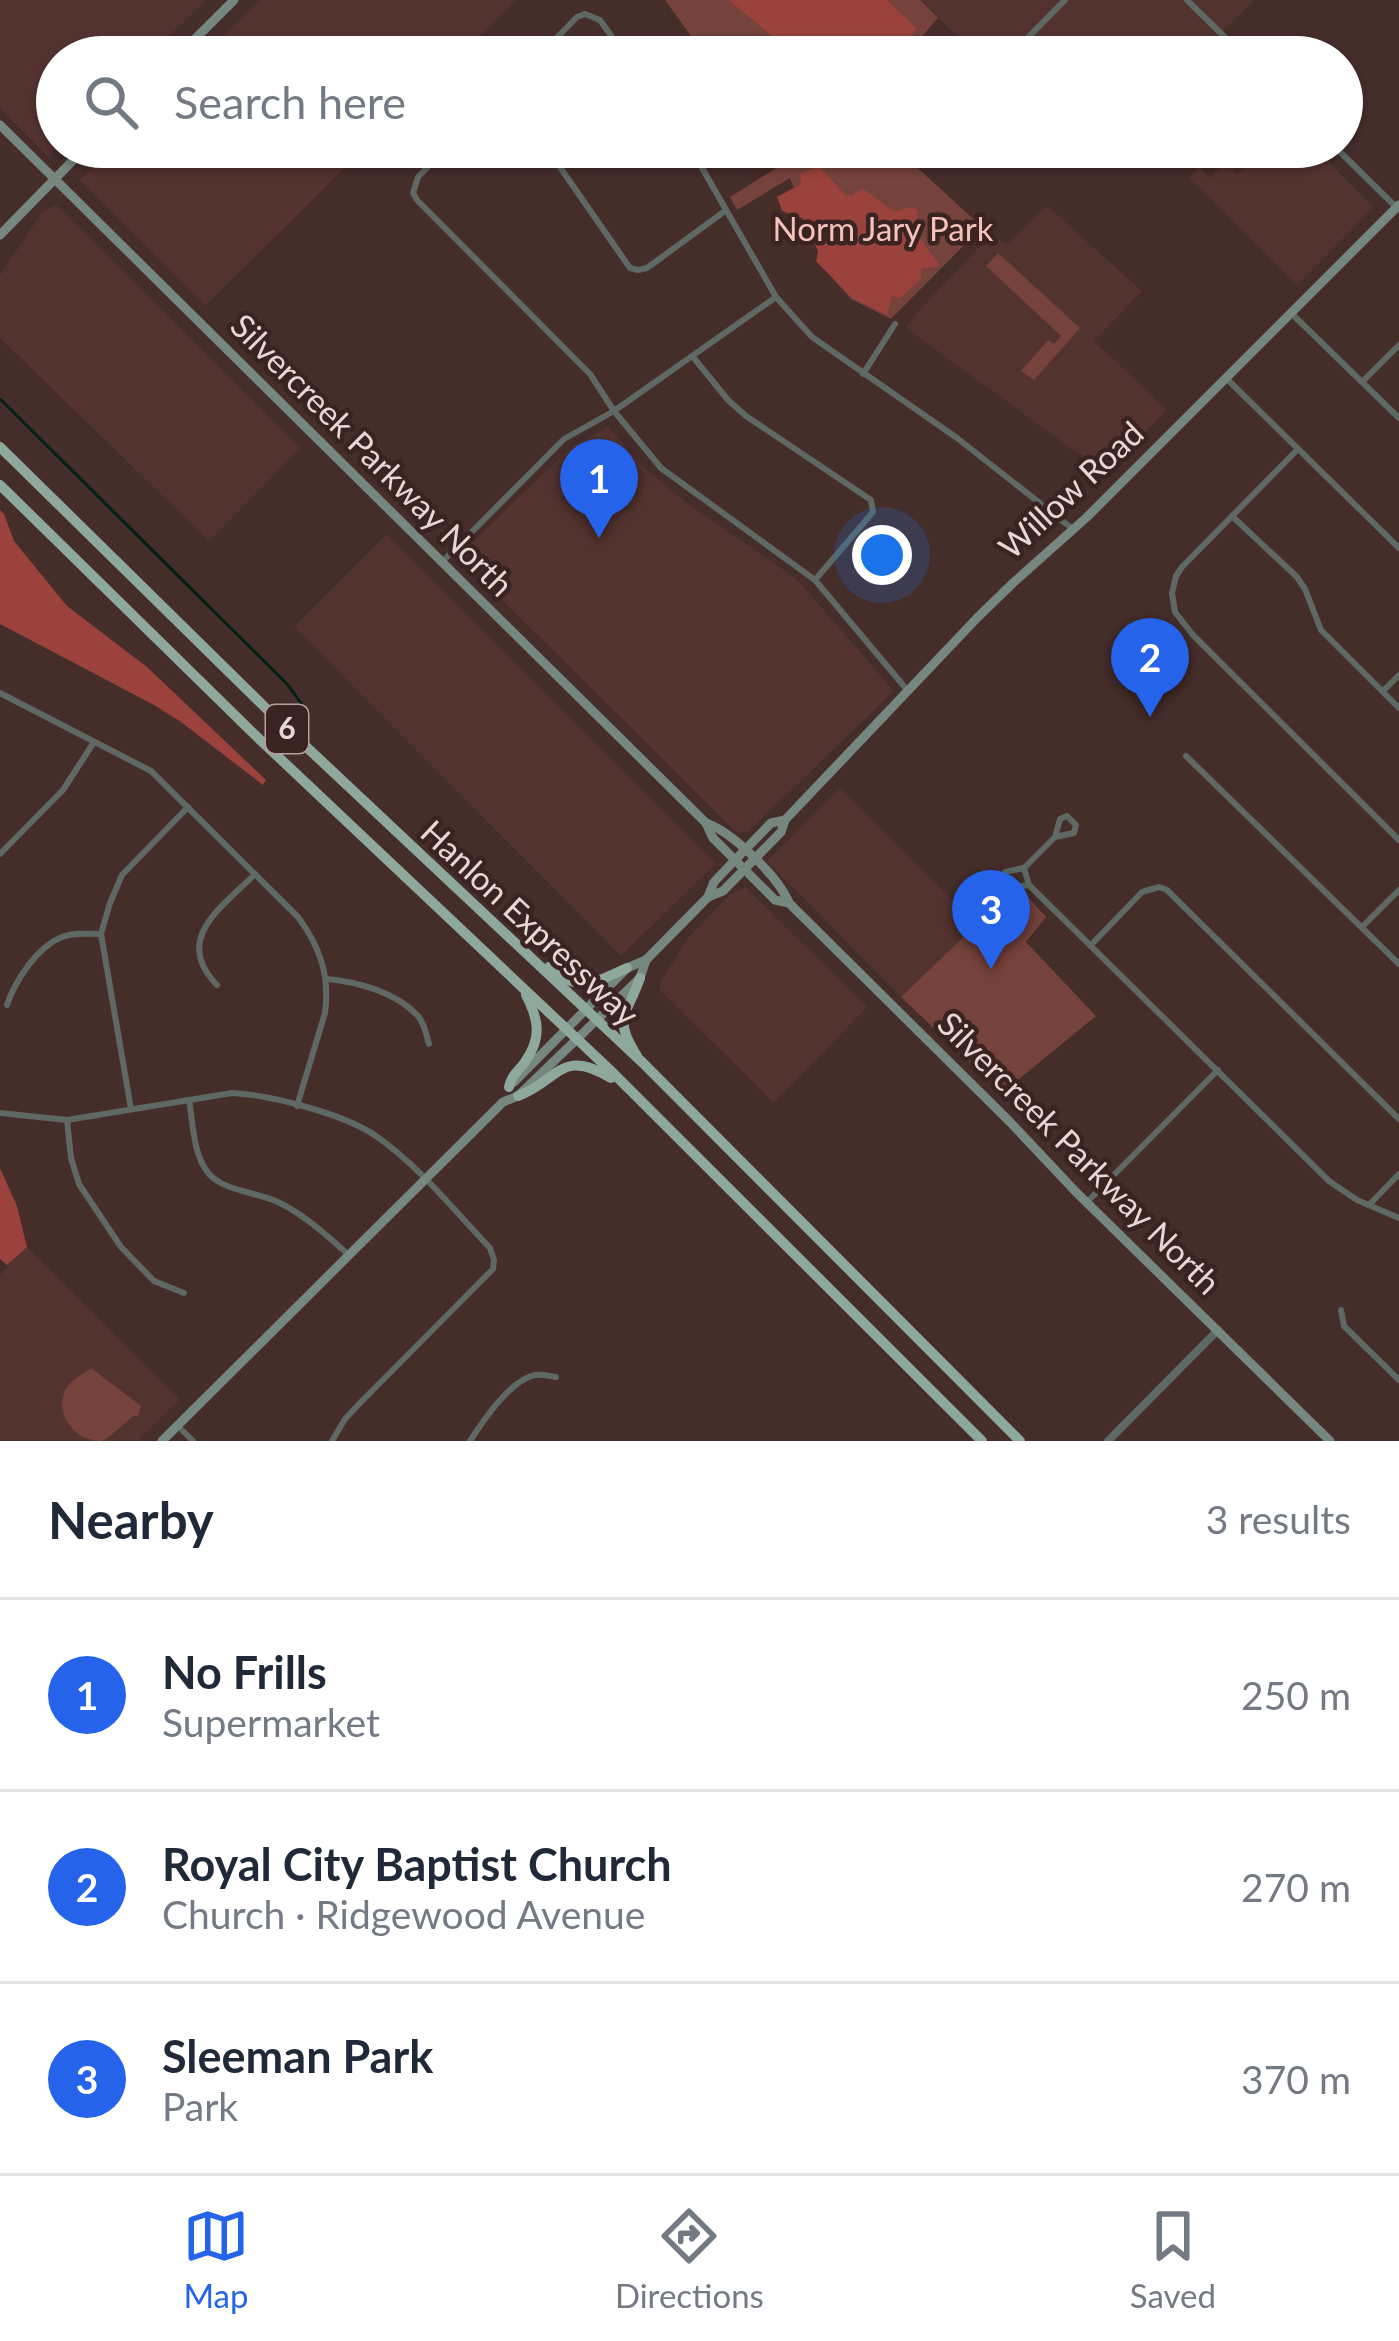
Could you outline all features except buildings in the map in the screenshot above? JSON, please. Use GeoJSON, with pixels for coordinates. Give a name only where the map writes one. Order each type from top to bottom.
{"type":"FeatureCollection","features":[{"type":"Feature","properties":{"kind":"highway","name":"Hanlon Expressway"},"geometry":{"type":"LineString","coordinates":[[0,447],[209,654],[643,1063],[1020,1441]]}},
{"type":"Feature","properties":{"kind":"highway","name":"Hanlon Expressway"},"geometry":{"type":"LineString","coordinates":[[0,485],[286,765],[577,1039],[982,1441]]}},
{"type":"Feature","properties":{"kind":"highway"},"geometry":{"type":"LineString","coordinates":[[524,953],[572,983],[587,985],[627,968]]}},
{"type":"Feature","properties":{"kind":"highway"},"geometry":{"type":"LineString","coordinates":[[640,978],[622,1018],[624,1032],[643,1063]]}},
{"type":"Feature","properties":{"kind":"highway"},"geometry":{"type":"LineString","coordinates":[[522,987],[539,1029],[526,1061],[512,1077],[514,1091],[530,1091],[574,1065],[597,1069],[620,1083]]}},
{"type":"Feature","properties":{"kind":"main road"},"geometry":{"type":"LineString","coordinates":[[198,36],[234,0]]}},
{"type":"Feature","properties":{"kind":"main road","name":"Silvercreek Parkway North"},"geometry":{"type":"LineString","coordinates":[[0,124],[36,159]]}},
{"type":"Feature","properties":{"kind":"main road","name":"Silvercreek Parkway North"},"geometry":{"type":"LineString","coordinates":[[46,168],[706,823],[713,838],[775,900],[789,904]]}},
{"type":"Feature","properties":{"kind":"main road"},"geometry":{"type":"LineString","coordinates":[[0,235],[66,168]]}},
{"type":"Feature","properties":{"kind":"main road","name":"Willow Road"},"geometry":{"type":"LineString","coordinates":[[707,897],[723,891],[745,870],[782,832],[785,820],[1013,583],[1074,530],[1398,206]]}},
{"type":"Feature","properties":{"kind":"main road","name":"Willow Road"},"geometry":{"type":"LineString","coordinates":[[162,1441],[514,1091],[566,1029],[627,968],[646,960],[771,823],[785,820]]}},
{"type":"Feature","properties":{"kind":"main road","name":"Silvercreek Parkway North"},"geometry":{"type":"LineString","coordinates":[[706,823],[721,828],[783,888],[789,904],[1330,1441]]}},
{"type":"Feature","properties":{"kind":"main road","name":"Willow Road"},"geometry":{"type":"LineString","coordinates":[[514,1091],[640,978],[646,960]]}},
{"type":"Feature","properties":{"kind":"street"},"geometry":{"type":"LineString","coordinates":[[1030,36],[1066,0]]}},
{"type":"Feature","properties":{"kind":"street"},"geometry":{"type":"LineString","coordinates":[[1187,0],[1224,36]]}},
{"type":"Feature","properties":{"kind":"street"},"geometry":{"type":"LineString","coordinates":[[558,36],[585,14],[600,20],[611,36]]}},
{"type":"Feature","properties":{"kind":"street"},"geometry":{"type":"LineString","coordinates":[[427,168],[413,193],[418,200],[590,374],[661,468],[815,580],[908,691]]}},
{"type":"Feature","properties":{"kind":"street"},"geometry":{"type":"LineString","coordinates":[[561,168],[630,268],[646,268],[725,211]]}},
{"type":"Feature","properties":{"kind":"street"},"geometry":{"type":"LineString","coordinates":[[701,168],[776,297],[812,337],[957,438],[1074,530]]}},
{"type":"Feature","properties":{"kind":"street"},"geometry":{"type":"LineString","coordinates":[[1357,168],[1398,206]]}},
{"type":"Feature","properties":{"kind":"street"},"geometry":{"type":"LineString","coordinates":[[442,562],[564,440],[614,411],[776,297]]}},
{"type":"Feature","properties":{"kind":"street"},"geometry":{"type":"LineString","coordinates":[[1291,314],[1399,418]]}},
{"type":"Feature","properties":{"kind":"street"},"geometry":{"type":"LineString","coordinates":[[863,374],[895,325]]}},
{"type":"Feature","properties":{"kind":"street"},"geometry":{"type":"LineString","coordinates":[[1362,382],[1399,345]]}},
{"type":"Feature","properties":{"kind":"street"},"geometry":{"type":"LineString","coordinates":[[693,356],[746,416],[871,500],[873,512],[815,580]]}},
{"type":"Feature","properties":{"kind":"street"},"geometry":{"type":"LineString","coordinates":[[1226,378],[1399,548]]}},
{"type":"Feature","properties":{"kind":"street"},"geometry":{"type":"LineString","coordinates":[[1297,450],[1182,567],[1172,593],[1174,612],[1399,840]]}},
{"type":"Feature","properties":{"kind":"street"},"geometry":{"type":"LineString","coordinates":[[1232,516],[1297,577],[1322,630],[1399,708]]}},
{"type":"Feature","properties":{"kind":"street"},"geometry":{"type":"LineString","coordinates":[[1382,692],[1399,675]]}},
{"type":"Feature","properties":{"kind":"street"},"geometry":{"type":"LineString","coordinates":[[0,692],[151,771],[298,916],[320,953],[327,979],[325,1013],[298,1106]]}},
{"type":"Feature","properties":{"kind":"street"},"geometry":{"type":"LineString","coordinates":[[0,854],[63,790],[94,742]]}},
{"type":"Feature","properties":{"kind":"street"},"geometry":{"type":"LineString","coordinates":[[1186,756],[1399,964]]}},
{"type":"Feature","properties":{"kind":"street"},"geometry":{"type":"LineString","coordinates":[[131,1109],[101,934],[122,874],[188,807]]}},
{"type":"Feature","properties":{"kind":"street"},"geometry":{"type":"LineString","coordinates":[[1029,885],[1012,889],[1002,880],[1005,872],[1024,868],[1055,837]]}},
{"type":"Feature","properties":{"kind":"street"},"geometry":{"type":"LineString","coordinates":[[1024,868],[1029,885],[1329,1181],[1399,1218]]}},
{"type":"Feature","properties":{"kind":"street"},"geometry":{"type":"LineString","coordinates":[[217,985],[204,972],[199,940],[206,924],[255,874]]}},
{"type":"Feature","properties":{"kind":"street"},"geometry":{"type":"LineString","coordinates":[[1090,945],[1142,892],[1167,890],[1399,1119]]}},
{"type":"Feature","properties":{"kind":"street"},"geometry":{"type":"LineString","coordinates":[[1362,927],[1399,890]]}},
{"type":"Feature","properties":{"kind":"street"},"geometry":{"type":"LineString","coordinates":[[7,1005],[15,980],[52,942],[70,935],[101,934]]}},
{"type":"Feature","properties":{"kind":"street"},"geometry":{"type":"LineString","coordinates":[[327,979],[372,987],[397,1000],[418,1016],[429,1044]]}},
{"type":"Feature","properties":{"kind":"street"},"geometry":{"type":"LineString","coordinates":[[1087,1202],[1218,1070]]}},
{"type":"Feature","properties":{"kind":"street"},"geometry":{"type":"LineString","coordinates":[[0,1113],[67,1120],[232,1093],[256,1094],[355,1124],[372,1133],[424,1180],[490,1248],[493,1269],[359,1404],[332,1441]]}},
{"type":"Feature","properties":{"kind":"street"},"geometry":{"type":"LineString","coordinates":[[189,1100],[200,1160],[209,1174],[302,1215],[349,1255]]}},
{"type":"Feature","properties":{"kind":"street"},"geometry":{"type":"LineString","coordinates":[[67,1120],[79,1184],[121,1247],[154,1281],[184,1293]]}},
{"type":"Feature","properties":{"kind":"street"},"geometry":{"type":"LineString","coordinates":[[1370,1205],[1399,1174]]}},
{"type":"Feature","properties":{"kind":"street"},"geometry":{"type":"LineString","coordinates":[[1341,1310],[1344,1326],[1399,1380]]}},
{"type":"Feature","properties":{"kind":"street"},"geometry":{"type":"LineString","coordinates":[[1108,1441],[1218,1330]]}},
{"type":"Feature","properties":{"kind":"street"},"geometry":{"type":"LineString","coordinates":[[470,1441],[513,1388],[534,1375],[556,1377]]}},
{"type":"Feature","properties":{"kind":"street"},"geometry":{"type":"LineString","coordinates":[[177,1426],[193,1441]]}},
{"type":"Feature","properties":{"kind":"shaded area"},"geometry":{"type":"Polygon","coordinates":[[[0,0],[206,0],[169,36],[36,36],[36,144],[0,108],[0,0]]]}},
{"type":"Feature","properties":{"kind":"shaded area"},"geometry":{"type":"Polygon","coordinates":[[[259,0],[516,0],[479,36],[223,36],[259,0]]]}},
{"type":"Feature","properties":{"kind":"shaded area"},"geometry":{"type":"Polygon","coordinates":[[[920,0],[1255,0],[1217,36],[957,36],[920,0]]]}},
{"type":"Feature","properties":{"kind":"shaded area"},"geometry":{"type":"Polygon","coordinates":[[[92,168],[345,168],[205,306],[80,180],[92,168]]]}},
{"type":"Feature","properties":{"kind":"shaded area"},"geometry":{"type":"Polygon","coordinates":[[[1198,168],[1210,177],[1219,168],[1229,168],[1237,175],[1244,168],[1334,168],[1374,207],[1297,285],[1189,178],[1198,168]]]}},
{"type":"Feature","properties":{"kind":"shaded area"},"geometry":{"type":"Polygon","coordinates":[[[55,204],[301,448],[209,541],[0,338],[0,275],[41,214],[55,204]]]}},
{"type":"Feature","properties":{"kind":"shaded area"},"geometry":{"type":"Polygon","coordinates":[[[1047,206],[1142,291],[1094,341],[1167,410],[1105,473],[906,328],[982,244],[993,238],[1007,244],[1047,206]]]}},
{"type":"Feature","properties":{"kind":"shaded area"},"geometry":{"type":"Polygon","coordinates":[[[608,427],[649,472],[691,506],[797,579],[894,691],[748,832],[737,833],[458,556],[573,445],[608,427]]]}},
{"type":"Feature","properties":{"kind":"shaded area"},"geometry":{"type":"Polygon","coordinates":[[[387,534],[716,863],[621,956],[294,627],[387,534]]]}},
{"type":"Feature","properties":{"kind":"shaded area"},"geometry":{"type":"Polygon","coordinates":[[[841,788],[975,926],[901,997],[767,861],[841,788]]]}},
{"type":"Feature","properties":{"kind":"shaded area"},"geometry":{"type":"Polygon","coordinates":[[[745,887],[867,1007],[774,1103],[660,990],[688,938],[728,896],[745,887]]]}},
{"type":"Feature","properties":{"kind":"shaded area"},"geometry":{"type":"Polygon","coordinates":[[[27,1247],[180,1399],[137,1441],[0,1441],[0,1275],[27,1247]]]}},
{"type":"Feature","properties":{"kind":"green space"},"geometry":{"type":"Polygon","coordinates":[[[665,0],[920,0],[938,18],[922,36],[691,36],[665,0]]]}},
{"type":"Feature","properties":{"kind":"green space"},"geometry":{"type":"Polygon","coordinates":[[[729,0],[887,0],[917,29],[911,36],[772,36],[729,0]]]}},
{"type":"Feature","properties":{"kind":"green space","name":"Norm Jary Park"},"geometry":{"type":"Polygon","coordinates":[[[776,168],[918,168],[982,227],[891,319],[851,299],[827,272],[790,178],[737,210],[730,197],[776,168]]]}},
{"type":"Feature","properties":{"kind":"green space"},"geometry":{"type":"Polygon","coordinates":[[[821,168],[845,195],[862,188],[894,212],[917,210],[916,232],[940,266],[921,269],[921,279],[900,298],[892,296],[887,315],[852,298],[816,261],[818,251],[802,218],[782,211],[777,197],[801,184],[800,174],[821,168]]]}},
{"type":"Feature","properties":{"kind":"green space"},"geometry":{"type":"Polygon","coordinates":[[[998,253],[1080,328],[1034,380],[1021,371],[1048,340],[1054,344],[1061,336],[986,266],[998,253]]]}},
{"type":"Feature","properties":{"kind":"green space"},"geometry":{"type":"Polygon","coordinates":[[[0,510],[14,541],[67,606],[147,667],[266,780],[263,785],[154,705],[0,624],[0,510]]]}},
{"type":"Feature","properties":{"kind":"green space"},"geometry":{"type":"Polygon","coordinates":[[[1024,893],[1046,917],[1026,942],[1096,1016],[1002,1093],[901,997],[975,926],[1024,893]]]}},
{"type":"Feature","properties":{"kind":"green space"},"geometry":{"type":"Polygon","coordinates":[[[0,1168],[17,1206],[27,1247],[7,1265],[0,1259],[0,1168]]]}},
{"type":"Feature","properties":{"kind":"green space"},"geometry":{"type":"Polygon","coordinates":[[[91,1368],[141,1406],[138,1416],[101,1441],[73,1430],[62,1405],[67,1387],[91,1368]]]}},
{"type":"Feature","properties":{"kind":"waterway"},"geometry":{"type":"LineString","coordinates":[[0,399],[287,684],[304,707]]}},
{"type":"Feature","properties":{"kind":"place","name":"No Frills"},"geometry":{"type":"Point","coordinates":[599,538]}},
{"type":"Feature","properties":{"kind":"place","name":"Royal City Baptist Church"},"geometry":{"type":"Point","coordinates":[1150,717]}},
{"type":"Feature","properties":{"kind":"place","name":"Sleeman Park"},"geometry":{"type":"Point","coordinates":[991,969]}}]}
